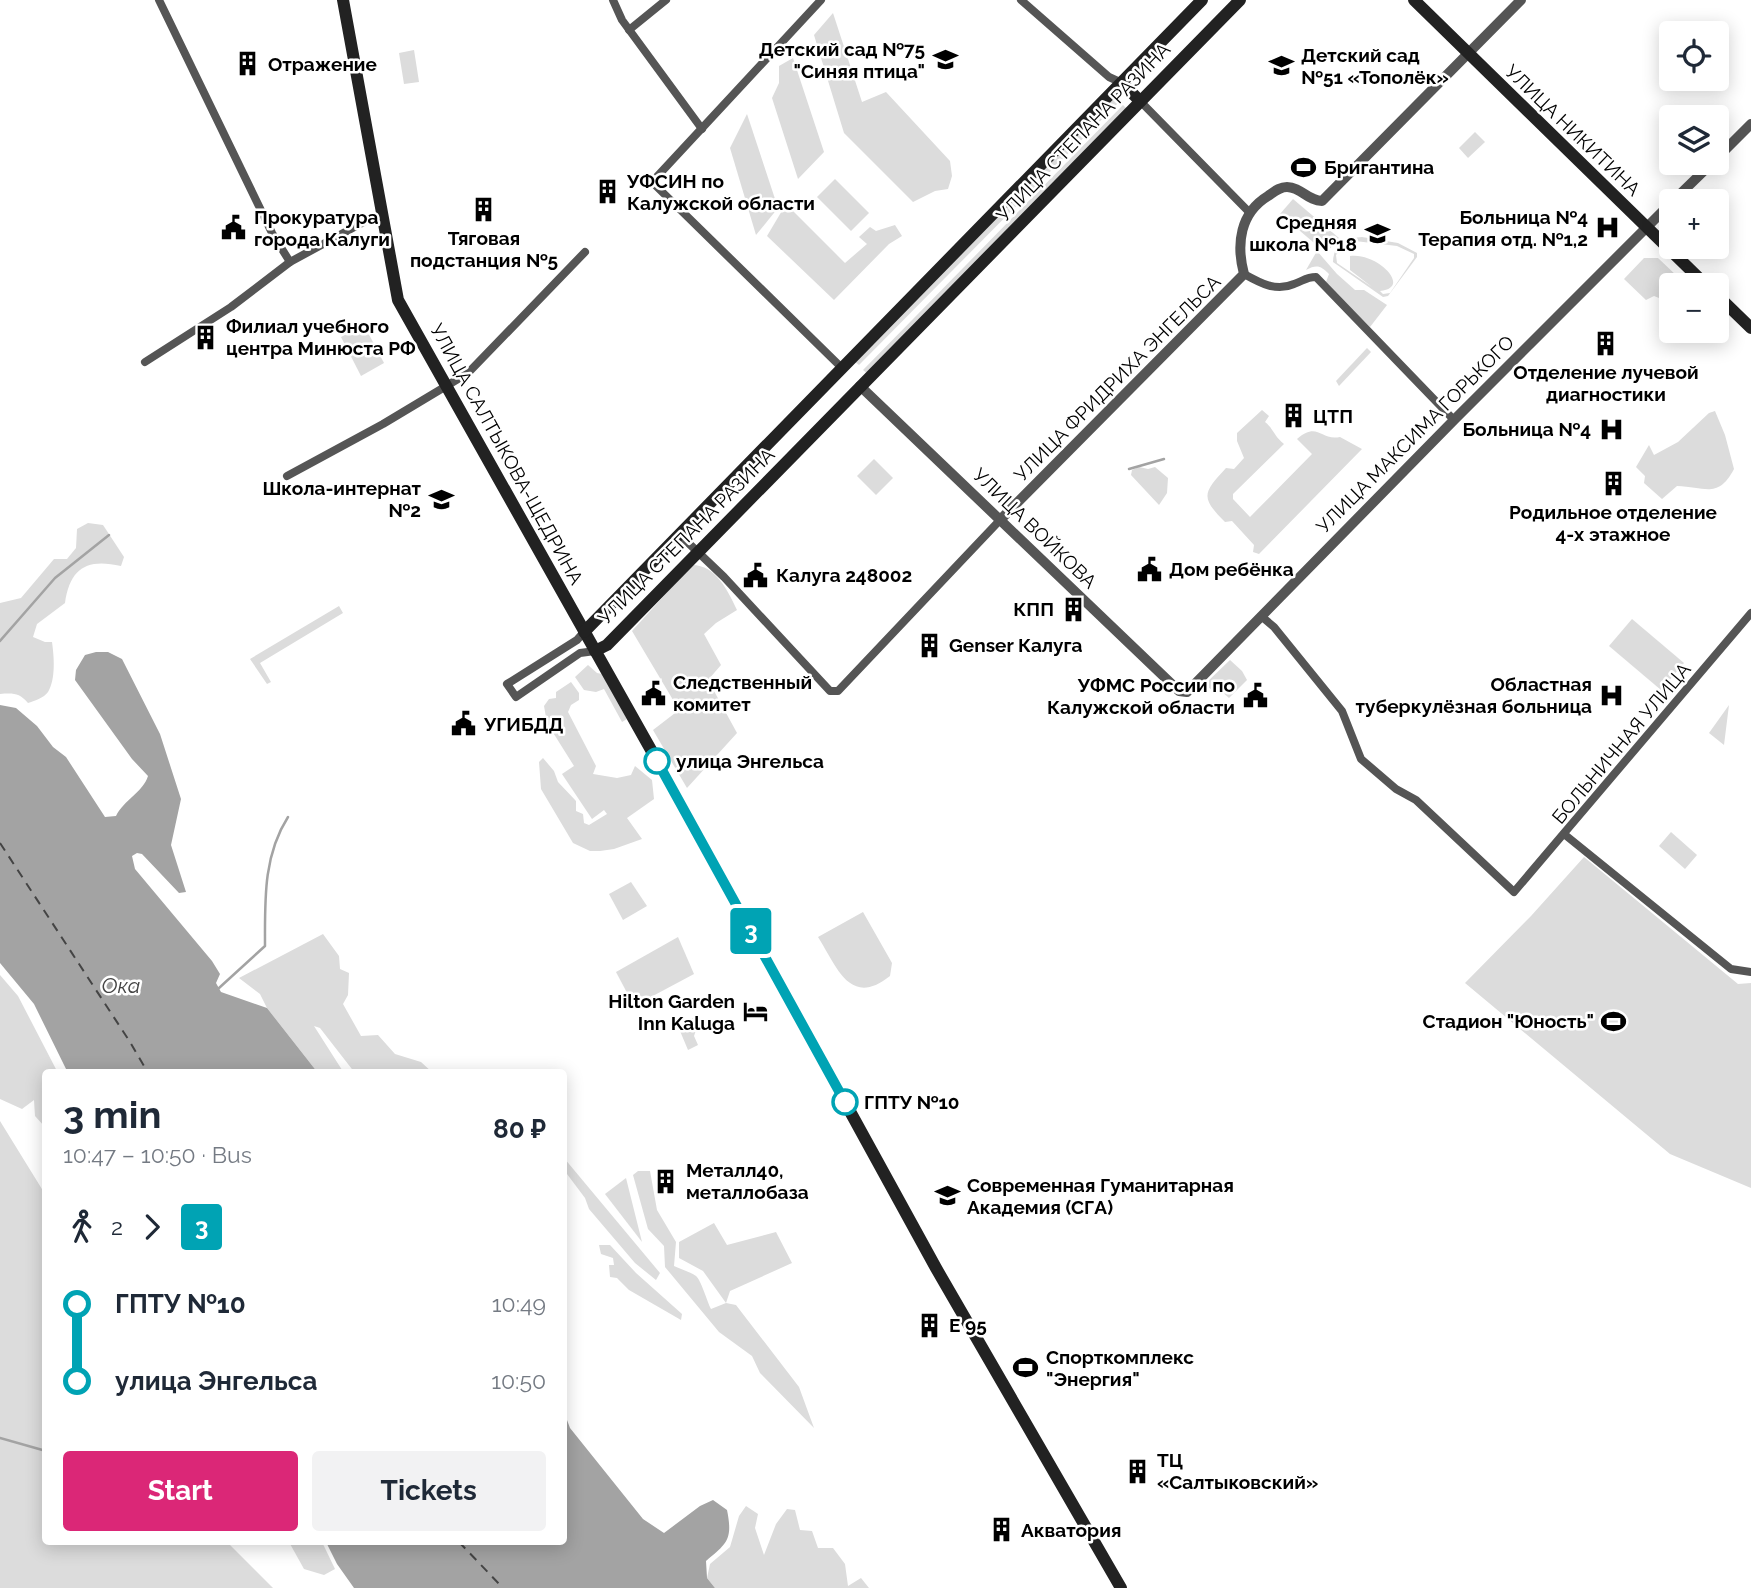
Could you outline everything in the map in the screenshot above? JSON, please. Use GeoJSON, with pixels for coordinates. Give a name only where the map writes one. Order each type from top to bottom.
{"type":"FeatureCollection","features":[{"type":"Feature","properties":{"kind":"main road","name":"УЛИЦА САЛТЫКОВА-ЩЕДРИНА"},"geometry":{"type":"LineString","coordinates":[[344,0],[398,300],[936,1268],[1121,1588]]}},
{"type":"Feature","properties":{"kind":"main road","name":"УЛИЦА СТЕПАНА РАЗИНА"},"geometry":{"type":"LineString","coordinates":[[584,632],[1202,0]]}},
{"type":"Feature","properties":{"kind":"main road","name":"УЛИЦА СТЕПАНА РАЗИНА"},"geometry":{"type":"LineString","coordinates":[[595,651],[607,645],[1240,0]]}},
{"type":"Feature","properties":{"kind":"main road","name":"УЛИЦА НИКИТИНА"},"geometry":{"type":"LineString","coordinates":[[1414,0],[1693,273]]}},
{"type":"Feature","properties":{"kind":"main road"},"geometry":{"type":"LineString","coordinates":[[1122,83],[1140,102]]}},
{"type":"Feature","properties":{"kind":"main road"},"geometry":{"type":"LineString","coordinates":[[1729,307],[1751,328]]}},
{"type":"Feature","properties":{"kind":"main road"},"geometry":{"type":"LineString","coordinates":[[842,369],[860,386]]}},
{"type":"Feature","properties":{"kind":"street"},"geometry":{"type":"LineString","coordinates":[[159,0],[272,233],[290,262]]}},
{"type":"Feature","properties":{"kind":"street"},"geometry":{"type":"LineString","coordinates":[[613,0],[622,20],[702,129]]}},
{"type":"Feature","properties":{"kind":"street"},"geometry":{"type":"LineString","coordinates":[[629,30],[666,0]]}},
{"type":"Feature","properties":{"kind":"street"},"geometry":{"type":"LineString","coordinates":[[821,0],[652,183],[842,369]]}},
{"type":"Feature","properties":{"kind":"street"},"geometry":{"type":"LineString","coordinates":[[1021,0],[1109,77],[1122,83]]}},
{"type":"Feature","properties":{"kind":"street"},"geometry":{"type":"LineString","coordinates":[[1140,102],[1249,212],[1281,187],[1292,187],[1314,201],[1322,201],[1521,0]]}},
{"type":"Feature","properties":{"kind":"street"},"geometry":{"type":"LineString","coordinates":[[1729,146],[1751,124]]}},
{"type":"Feature","properties":{"kind":"street","name":"УЛИЦА МАКСИМА ГОРЬКОГО"},"geometry":{"type":"LineString","coordinates":[[1685,189],[1700,175]]}},
{"type":"Feature","properties":{"kind":"street","name":"УЛИЦА ФРИДРИХА ЭНГЕЛЬСА"},"geometry":{"type":"LineString","coordinates":[[698,552],[830,691],[838,691],[1001,519],[1244,274],[1240,245],[1249,212]]}},
{"type":"Feature","properties":{"kind":"street","name":"УЛИЦА МАКСИМА ГОРЬКОГО"},"geometry":{"type":"LineString","coordinates":[[1187,692],[1659,215]]}},
{"type":"Feature","properties":{"kind":"street"},"geometry":{"type":"LineString","coordinates":[[145,362],[231,307],[290,262],[371,218],[383,216]]}},
{"type":"Feature","properties":{"kind":"street"},"geometry":{"type":"LineString","coordinates":[[287,476],[448,387],[468,373],[584,252]]}},
{"type":"Feature","properties":{"kind":"street"},"geometry":{"type":"LineString","coordinates":[[1244,274],[1263,284],[1280,288],[1307,277],[1316,277],[1454,420]]}},
{"type":"Feature","properties":{"kind":"street","name":"УЛИЦА ВОЙКОВА"},"geometry":{"type":"LineString","coordinates":[[860,386],[1179,691],[1187,692]]}},
{"type":"Feature","properties":{"kind":"street"},"geometry":{"type":"LineString","coordinates":[[680,535],[698,552]]}},
{"type":"Feature","properties":{"kind":"street","name":"БОЛЬНИЧНАЯ УЛИЦА"},"geometry":{"type":"LineString","coordinates":[[1261,616],[1274,627],[1342,711],[1361,759],[1396,789],[1416,800],[1514,892],[1751,613]]}},
{"type":"Feature","properties":{"kind":"street","name":"УЛИЦА СТЕПАНА РАЗИНА"},"geometry":{"type":"LineString","coordinates":[[584,632],[577,640],[507,684],[516,697],[580,653],[595,651]]}},
{"type":"Feature","properties":{"kind":"street"},"geometry":{"type":"LineString","coordinates":[[1564,834],[1731,969],[1751,972]]}},
{"type":"Feature","properties":{"kind":"shaded area"},"geometry":{"type":"Polygon","coordinates":[[[833,13],[862,102],[886,92],[950,161],[952,176],[948,189],[935,191],[913,202],[844,133],[814,35],[833,13]]]}},
{"type":"Feature","properties":{"kind":"shaded area"},"geometry":{"type":"Polygon","coordinates":[[[414,50],[419,82],[404,84],[399,53],[414,50]]]}},
{"type":"Feature","properties":{"kind":"shaded area"},"geometry":{"type":"Polygon","coordinates":[[[793,58],[824,152],[798,179],[772,98],[779,83],[779,66],[793,58]]]}},
{"type":"Feature","properties":{"kind":"shaded area"},"geometry":{"type":"Polygon","coordinates":[[[1116,95],[1121,100],[859,365],[855,362],[1116,95]]]}},
{"type":"Feature","properties":{"kind":"shaded area"},"geometry":{"type":"Polygon","coordinates":[[[1123,105],[1128,110],[868,374],[863,370],[1123,105]]]}},
{"type":"Feature","properties":{"kind":"shaded area"},"geometry":{"type":"Polygon","coordinates":[[[747,114],[778,208],[756,235],[730,148],[747,114]]]}},
{"type":"Feature","properties":{"kind":"shaded area"},"geometry":{"type":"Polygon","coordinates":[[[1475,132],[1485,142],[1468,158],[1459,148],[1475,132]]]}},
{"type":"Feature","properties":{"kind":"shaded area"},"geometry":{"type":"Polygon","coordinates":[[[835,179],[869,213],[851,231],[817,197],[835,179]]]}},
{"type":"Feature","properties":{"kind":"shaded area"},"geometry":{"type":"Polygon","coordinates":[[[1293,199],[1339,238],[1326,253],[1280,214],[1293,199]]]}},
{"type":"Feature","properties":{"kind":"shaded area"},"geometry":{"type":"Polygon","coordinates":[[[786,204],[845,263],[867,244],[859,237],[870,227],[876,231],[895,225],[902,236],[889,244],[834,300],[767,236],[786,204]]]}},
{"type":"Feature","properties":{"kind":"shaded area"},"geometry":{"type":"Polygon","coordinates":[[[1356,238],[1398,243],[1417,253],[1417,257],[1388,296],[1383,297],[1333,262],[1338,247],[1356,238]],[[1355,241],[1344,246],[1336,255],[1337,263],[1372,287],[1350,270],[1350,256],[1371,259],[1392,278],[1393,284],[1380,291],[1383,294],[1390,293],[1414,258],[1414,254],[1397,246],[1355,241]]]}},
{"type":"Feature","properties":{"kind":"shaded area"},"geometry":{"type":"Polygon","coordinates":[[[1317,251],[1355,290],[1364,290],[1387,305],[1370,327],[1326,282],[1329,274],[1326,271],[1316,267],[1306,270],[1317,251]]]}},
{"type":"Feature","properties":{"kind":"shaded area"},"geometry":{"type":"Polygon","coordinates":[[[1644,258],[1658,258],[1674,273],[1659,273],[1659,298],[1654,296],[1646,300],[1624,279],[1644,258]]]}},
{"type":"Feature","properties":{"kind":"shaded area"},"geometry":{"type":"Polygon","coordinates":[[[364,325],[384,363],[361,376],[341,337],[364,325]]]}},
{"type":"Feature","properties":{"kind":"shaded area"},"geometry":{"type":"Polygon","coordinates":[[[1367,348],[1371,352],[1339,386],[1336,381],[1367,348]]]}},
{"type":"Feature","properties":{"kind":"shaded area"},"geometry":{"type":"Polygon","coordinates":[[[1262,410],[1269,416],[1265,422],[1284,444],[1233,494],[1233,499],[1250,517],[1312,454],[1297,439],[1304,434],[1315,432],[1340,437],[1362,449],[1259,554],[1253,552],[1254,545],[1232,521],[1225,522],[1217,514],[1207,495],[1226,468],[1234,469],[1244,458],[1237,441],[1237,433],[1262,410]]]}},
{"type":"Feature","properties":{"kind":"shaded area"},"geometry":{"type":"Polygon","coordinates":[[[1715,411],[1734,469],[1717,488],[1677,486],[1662,499],[1644,483],[1645,476],[1636,467],[1649,445],[1654,455],[1678,442],[1709,413],[1715,411]]]}},
{"type":"Feature","properties":{"kind":"shaded area"},"geometry":{"type":"Polygon","coordinates":[[[874,459],[893,478],[876,495],[857,476],[874,459]]]}},
{"type":"Feature","properties":{"kind":"shaded area"},"geometry":{"type":"Polygon","coordinates":[[[1155,467],[1168,478],[1167,493],[1159,505],[1131,475],[1132,470],[1155,467]]]}},
{"type":"Feature","properties":{"kind":"shaded area"},"geometry":{"type":"Polygon","coordinates":[[[88,523],[103,525],[124,557],[121,566],[99,563],[82,568],[71,581],[65,603],[37,624],[33,637],[52,642],[53,674],[51,687],[46,694],[28,703],[16,694],[0,694],[0,603],[21,598],[54,559],[67,559],[76,548],[77,529],[88,523]]]}},
{"type":"Feature","properties":{"kind":"shaded area"},"geometry":{"type":"Polygon","coordinates":[[[692,565],[708,569],[720,580],[737,610],[704,634],[721,665],[708,680],[737,733],[687,788],[653,730],[679,710],[632,631],[692,565]]]}},
{"type":"Feature","properties":{"kind":"shaded area"},"geometry":{"type":"Polygon","coordinates":[[[339,606],[343,613],[260,663],[271,682],[267,684],[250,659],[339,606]]]}},
{"type":"Feature","properties":{"kind":"shaded area"},"geometry":{"type":"Polygon","coordinates":[[[1632,619],[1684,663],[1661,690],[1609,646],[1632,619]]]}},
{"type":"Feature","properties":{"kind":"shaded area"},"geometry":{"type":"Polygon","coordinates":[[[1230,660],[1247,680],[1229,698],[1220,690],[1216,694],[1205,684],[1230,660]]]}},
{"type":"Feature","properties":{"kind":"shaded area"},"geometry":{"type":"Polygon","coordinates":[[[588,665],[602,674],[627,719],[622,722],[604,689],[596,692],[584,690],[575,677],[588,665]]]}},
{"type":"Feature","properties":{"kind":"shaded area"},"geometry":{"type":"Polygon","coordinates":[[[571,682],[579,693],[579,700],[571,705],[568,712],[596,766],[593,774],[617,778],[631,775],[635,766],[652,780],[654,799],[627,818],[642,839],[614,849],[590,851],[573,843],[541,789],[539,762],[543,758],[554,771],[558,782],[576,801],[576,811],[583,814],[584,823],[589,825],[607,814],[604,810],[592,819],[562,774],[574,766],[547,723],[544,706],[549,699],[556,698],[556,692],[571,682]]]}},
{"type":"Feature","properties":{"kind":"shaded area"},"geometry":{"type":"Polygon","coordinates":[[[1729,705],[1724,745],[1709,733],[1729,705]]]}},
{"type":"Feature","properties":{"kind":"shaded area"},"geometry":{"type":"Polygon","coordinates":[[[1671,832],[1697,855],[1685,869],[1659,846],[1671,832]]]}},
{"type":"Feature","properties":{"kind":"shaded area"},"geometry":{"type":"Polygon","coordinates":[[[1584,857],[1738,984],[1751,983],[1751,1188],[1670,1154],[1465,983],[1584,857]]]}},
{"type":"Feature","properties":{"kind":"shaded area"},"geometry":{"type":"Polygon","coordinates":[[[631,882],[647,906],[623,920],[609,894],[631,882]]]}},
{"type":"Feature","properties":{"kind":"shaded area"},"geometry":{"type":"Polygon","coordinates":[[[863,912],[892,963],[890,976],[865,988],[846,980],[818,937],[863,912]]]}},
{"type":"Feature","properties":{"kind":"shaded area"},"geometry":{"type":"Polygon","coordinates":[[[323,934],[339,956],[340,969],[349,973],[348,995],[343,1004],[361,1036],[378,1035],[395,1054],[421,1062],[429,1069],[352,1069],[320,1028],[314,1026],[341,1069],[315,1069],[267,1008],[260,994],[239,978],[323,934]]]}},
{"type":"Feature","properties":{"kind":"shaded area"},"geometry":{"type":"Polygon","coordinates":[[[678,937],[694,974],[634,1006],[616,972],[678,937]]]}},
{"type":"Feature","properties":{"kind":"shaded area"},"geometry":{"type":"Polygon","coordinates":[[[0,975],[18,996],[56,1069],[42,1069],[42,1124],[35,1116],[34,1100],[22,1109],[0,1099],[0,975]]]}},
{"type":"Feature","properties":{"kind":"shaded area"},"geometry":{"type":"Polygon","coordinates":[[[697,1016],[702,1026],[696,1030],[694,1036],[698,1045],[688,1050],[680,1031],[685,1022],[697,1016]]]}},
{"type":"Feature","properties":{"kind":"shaded area"},"geometry":{"type":"Polygon","coordinates":[[[0,1121],[42,1189],[42,1545],[230,1545],[273,1588],[0,1588],[0,1121]]]}},
{"type":"Feature","properties":{"kind":"shaded area"},"geometry":{"type":"Polygon","coordinates":[[[567,1162],[660,1273],[656,1280],[635,1263],[589,1209],[585,1198],[567,1174],[567,1162]]]}},
{"type":"Feature","properties":{"kind":"shaded area"},"geometry":{"type":"Polygon","coordinates":[[[638,1171],[650,1171],[657,1210],[676,1242],[674,1266],[698,1278],[711,1309],[726,1303],[736,1305],[799,1387],[814,1428],[760,1373],[752,1356],[719,1332],[665,1267],[664,1246],[648,1229],[633,1175],[638,1171]]]}},
{"type":"Feature","properties":{"kind":"shaded area"},"geometry":{"type":"Polygon","coordinates":[[[626,1178],[642,1242],[605,1194],[626,1178]]]}},
{"type":"Feature","properties":{"kind":"shaded area"},"geometry":{"type":"Polygon","coordinates":[[[714,1223],[727,1245],[776,1232],[792,1263],[730,1291],[726,1303],[703,1271],[679,1258],[679,1242],[714,1223]]]}},
{"type":"Feature","properties":{"kind":"shaded area"},"geometry":{"type":"Polygon","coordinates":[[[599,1245],[610,1245],[636,1273],[682,1314],[681,1320],[629,1290],[617,1278],[610,1277],[609,1265],[614,1265],[613,1258],[601,1254],[599,1245]]]}},
{"type":"Feature","properties":{"kind":"shaded area"},"geometry":{"type":"Polygon","coordinates":[[[746,1506],[758,1514],[755,1528],[764,1555],[776,1524],[787,1509],[795,1510],[800,1530],[812,1531],[818,1548],[833,1548],[845,1564],[848,1586],[861,1578],[869,1588],[715,1588],[707,1578],[710,1564],[730,1547],[739,1516],[746,1506]]]}},
{"type":"Feature","properties":{"kind":"shaded area"},"geometry":{"type":"Polygon","coordinates":[[[291,1545],[323,1545],[335,1569],[324,1575],[304,1569],[291,1545]]]}},
{"type":"Feature","properties":{"kind":"water","name":"Ока"},"geometry":{"type":"Polygon","coordinates":[[[108,652],[122,659],[160,734],[181,799],[171,845],[186,892],[179,893],[142,854],[132,856],[135,869],[212,961],[220,974],[216,983],[221,992],[267,1008],[315,1069],[66,1069],[34,1004],[0,963],[0,705],[16,708],[37,726],[53,747],[66,757],[105,817],[116,816],[146,782],[148,776],[132,759],[75,680],[76,670],[85,655],[108,652]]]}},
{"type":"Feature","properties":{"kind":"water"},"geometry":{"type":"Polygon","coordinates":[[[567,1420],[570,1428],[643,1519],[664,1533],[700,1506],[713,1500],[727,1510],[727,1540],[706,1561],[707,1578],[715,1588],[354,1588],[328,1545],[567,1545],[567,1420]]]}},
{"type":"Feature","properties":{"kind":"waterway"},"geometry":{"type":"LineString","coordinates":[[1129,469],[1164,459]]}},
{"type":"Feature","properties":{"kind":"waterway"},"geometry":{"type":"LineString","coordinates":[[0,641],[55,578],[109,535]]}},
{"type":"Feature","properties":{"kind":"waterway"},"geometry":{"type":"LineString","coordinates":[[219,988],[265,946],[267,879],[274,847],[288,817]]}},
{"type":"Feature","properties":{"kind":"waterway"},"geometry":{"type":"LineString","coordinates":[[0,1438],[42,1450]]}},
{"type":"Feature","properties":{"kind":"ferry route"},"geometry":{"type":"LineString","coordinates":[[0,843],[146,1069]]}},
{"type":"Feature","properties":{"kind":"ferry route"},"geometry":{"type":"LineString","coordinates":[[462,1545],[503,1588]]}},
{"type":"Feature","properties":{"kind":"bus line","name":"3"},"geometry":{"type":"LineString","coordinates":[[657,761],[845,1102]]}},
{"type":"Feature","properties":{"kind":"place","name":"Детский сад №75 \"Синяя птица\""},"geometry":{"type":"Point","coordinates":[945,60]}},
{"type":"Feature","properties":{"kind":"place","name":"Отражение"},"geometry":{"type":"Point","coordinates":[248,64]}},
{"type":"Feature","properties":{"kind":"place","name":"Детский сад №51 «Тополёк»"},"geometry":{"type":"Point","coordinates":[1281,66]}},
{"type":"Feature","properties":{"kind":"place","name":"Бригантина"},"geometry":{"type":"Point","coordinates":[1304,167]}},
{"type":"Feature","properties":{"kind":"place","name":"УФСИН по Калужской области"},"geometry":{"type":"Point","coordinates":[607,192]}},
{"type":"Feature","properties":{"kind":"place","name":"Тяговая подстанция №5"},"geometry":{"type":"Point","coordinates":[484,210]}},
{"type":"Feature","properties":{"kind":"place","name":"Прокуратура города Калуги"},"geometry":{"type":"Point","coordinates":[234,228]}},
{"type":"Feature","properties":{"kind":"place","name":"Больница №4 Терапия отд. №1,2"},"geometry":{"type":"Point","coordinates":[1608,228]}},
{"type":"Feature","properties":{"kind":"place","name":"Средняя школа №18"},"geometry":{"type":"Point","coordinates":[1377,233]}},
{"type":"Feature","properties":{"kind":"place","name":"Филиал учебного центра Минюста РФ"},"geometry":{"type":"Point","coordinates":[206,337]}},
{"type":"Feature","properties":{"kind":"place","name":"Отделение лучевой диагностики"},"geometry":{"type":"Point","coordinates":[1606,344]}},
{"type":"Feature","properties":{"kind":"place","name":"ЦТП"},"geometry":{"type":"Point","coordinates":[1293,416]}},
{"type":"Feature","properties":{"kind":"place","name":"Больница №4"},"geometry":{"type":"Point","coordinates":[1611,429]}},
{"type":"Feature","properties":{"kind":"place","name":"Родильное отделение 4-х этажное"},"geometry":{"type":"Point","coordinates":[1613,484]}},
{"type":"Feature","properties":{"kind":"place","name":"Школа-интернат №2"},"geometry":{"type":"Point","coordinates":[441,499]}},
{"type":"Feature","properties":{"kind":"place","name":"Дом ребёнка"},"geometry":{"type":"Point","coordinates":[1149,569]}},
{"type":"Feature","properties":{"kind":"place","name":"Калуга 248002"},"geometry":{"type":"Point","coordinates":[756,575]}},
{"type":"Feature","properties":{"kind":"place","name":"КПП"},"geometry":{"type":"Point","coordinates":[1074,609]}},
{"type":"Feature","properties":{"kind":"place","name":"Genser Калуга"},"geometry":{"type":"Point","coordinates":[929,645]}},
{"type":"Feature","properties":{"kind":"place","name":"Следственный комитет"},"geometry":{"type":"Point","coordinates":[653,693]}},
{"type":"Feature","properties":{"kind":"place","name":"Областная туберкулёзная больница"},"geometry":{"type":"Point","coordinates":[1612,695]}},
{"type":"Feature","properties":{"kind":"place","name":"УФМС России по Калужской области"},"geometry":{"type":"Point","coordinates":[1255,696]}},
{"type":"Feature","properties":{"kind":"place","name":"УГИБДД"},"geometry":{"type":"Point","coordinates":[464,724]}},
{"type":"Feature","properties":{"kind":"place","name":"улица Энгельса"},"geometry":{"type":"Point","coordinates":[657,761]}},
{"type":"Feature","properties":{"kind":"place","name":"Hilton Garden Inn Kaluga"},"geometry":{"type":"Point","coordinates":[755,1012]}},
{"type":"Feature","properties":{"kind":"place","name":"Стадион \"Юность\""},"geometry":{"type":"Point","coordinates":[1614,1021]}},
{"type":"Feature","properties":{"kind":"place","name":"ГПТУ №10"},"geometry":{"type":"Point","coordinates":[845,1102]}},
{"type":"Feature","properties":{"kind":"place","name":"Металл40, металлобаза"},"geometry":{"type":"Point","coordinates":[666,1181]}},
{"type":"Feature","properties":{"kind":"place","name":"Современная Гуманитарная Академия (СГА)"},"geometry":{"type":"Point","coordinates":[947,1196]}},
{"type":"Feature","properties":{"kind":"place","name":"Е 95"},"geometry":{"type":"Point","coordinates":[929,1325]}},
{"type":"Feature","properties":{"kind":"place","name":"Спорткомплекс \"Энергия\""},"geometry":{"type":"Point","coordinates":[1026,1368]}},
{"type":"Feature","properties":{"kind":"place","name":"ТЦ «Салтыковский»"},"geometry":{"type":"Point","coordinates":[1137,1471]}},
{"type":"Feature","properties":{"kind":"place","name":"Акватория"},"geometry":{"type":"Point","coordinates":[1001,1530]}}]}
